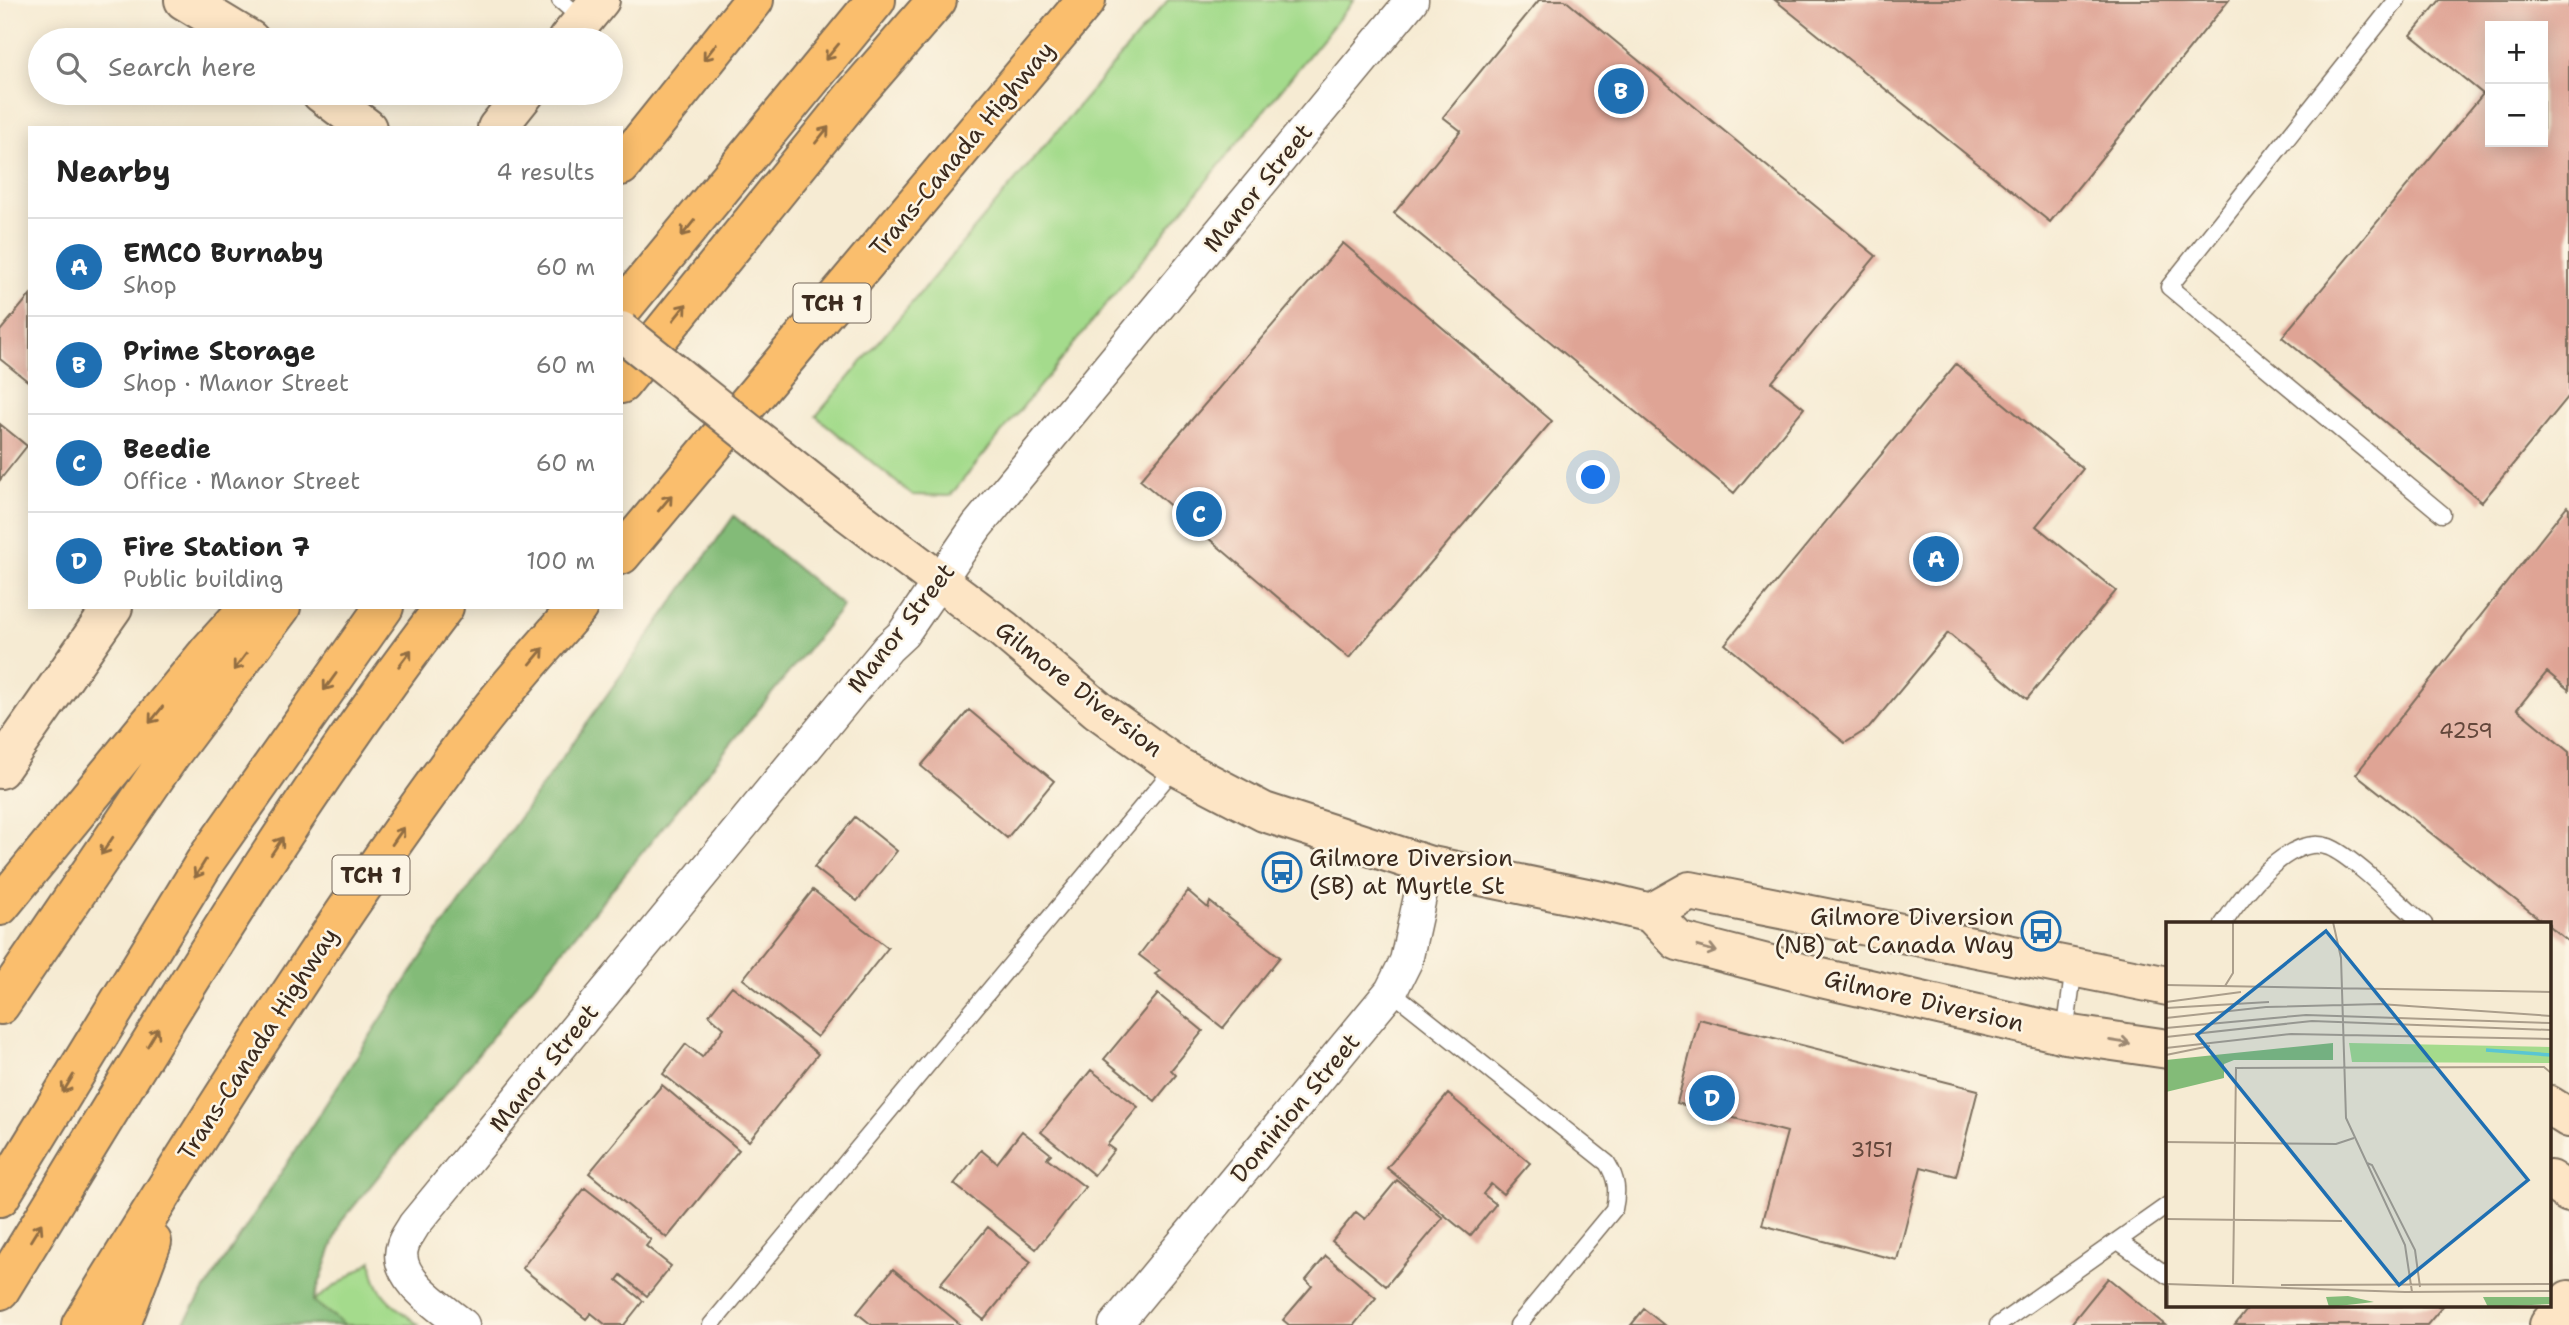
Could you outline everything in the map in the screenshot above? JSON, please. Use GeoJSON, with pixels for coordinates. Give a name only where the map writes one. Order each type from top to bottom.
{"type":"FeatureCollection","features":[{"type":"Feature","properties":{"kind":"highway"},"geometry":{"type":"LineString","coordinates":[[623,164],[754,0]]}},
{"type":"Feature","properties":{"kind":"highway"},"geometry":{"type":"LineString","coordinates":[[623,308],[876,0]]}},
{"type":"Feature","properties":{"kind":"highway"},"geometry":{"type":"LineString","coordinates":[[623,382],[853,97],[937,0]]}},
{"type":"Feature","properties":{"kind":"highway","name":"Trans-Canada Highway"},"geometry":{"type":"LineString","coordinates":[[623,553],[1086,0]]}},
{"type":"Feature","properties":{"kind":"highway"},"geometry":{"type":"LineString","coordinates":[[0,906],[246,609]]}},
{"type":"Feature","properties":{"kind":"highway"},"geometry":{"type":"LineString","coordinates":[[0,1005],[171,754],[280,609]]}},
{"type":"Feature","properties":{"kind":"highway"},"geometry":{"type":"LineString","coordinates":[[0,1197],[206,860],[383,609]]}},
{"type":"Feature","properties":{"kind":"highway"},"geometry":{"type":"LineString","coordinates":[[0,1290],[161,1025],[247,890],[378,694],[442,609]]}},
{"type":"Feature","properties":{"kind":"highway","name":"Trans-Canada Highway"},"geometry":{"type":"LineString","coordinates":[[80,1325],[330,932],[470,735],[576,609]]}},
{"type":"Feature","properties":{"kind":"highway"},"geometry":{"type":"LineString","coordinates":[[121,1325],[184,1158]]}},
{"type":"Feature","properties":{"kind":"main road"},"geometry":{"type":"LineString","coordinates":[[184,0],[230,28]]}},
{"type":"Feature","properties":{"kind":"main road"},"geometry":{"type":"LineString","coordinates":[[499,126],[515,105]]}},
{"type":"Feature","properties":{"kind":"main road","name":"Gilmore Diversion"},"geometry":{"type":"LineString","coordinates":[[623,333],[844,509],[1004,629],[1098,710],[1176,766],[1264,812],[1427,865],[1602,901],[1651,914],[1678,941],[1816,977],[2065,1034],[2166,1049]]}},
{"type":"Feature","properties":{"kind":"main road"},"geometry":{"type":"LineString","coordinates":[[0,741],[110,609]]}},
{"type":"Feature","properties":{"kind":"main road"},"geometry":{"type":"LineString","coordinates":[[0,769],[111,609]]}},
{"type":"Feature","properties":{"kind":"main road"},"geometry":{"type":"LineString","coordinates":[[1651,914],[1690,891],[2166,986]]}},
{"type":"Feature","properties":{"kind":"main road"},"geometry":{"type":"LineString","coordinates":[[2552,1107],[2569,1118]]}},
{"type":"Feature","properties":{"kind":"main road"},"geometry":{"type":"LineString","coordinates":[[2552,1182],[2569,1193]]}},
{"type":"Feature","properties":{"kind":"main road"},"geometry":{"type":"LineString","coordinates":[[2549,1325],[2569,1300]]}},
{"type":"Feature","properties":{"kind":"street","name":"Manor Street"},"geometry":{"type":"LineString","coordinates":[[463,1325],[416,1287],[401,1261],[402,1246],[414,1225],[902,634],[977,526],[1412,0]]}},
{"type":"Feature","properties":{"kind":"street","name":"Dominion Street"},"geometry":{"type":"LineString","coordinates":[[1115,1325],[1391,991],[1406,961],[1427,865]]}},
{"type":"Feature","properties":{"kind":"lane"},"geometry":{"type":"LineString","coordinates":[[2397,0],[2169,287],[2442,514]]}},
{"type":"Feature","properties":{"kind":"lane"},"geometry":{"type":"LineString","coordinates":[[711,1325],[1176,766]]}},
{"type":"Feature","properties":{"kind":"lane"},"geometry":{"type":"LineString","coordinates":[[2224,922],[2242,896],[2274,863],[2305,846],[2328,846],[2349,860],[2422,922]]}},
{"type":"Feature","properties":{"kind":"lane"},"geometry":{"type":"LineString","coordinates":[[2065,1034],[2074,967]]}},
{"type":"Feature","properties":{"kind":"lane"},"geometry":{"type":"LineString","coordinates":[[1391,991],[1607,1163],[1614,1174],[1617,1186],[1614,1209],[1518,1325]]}},
{"type":"Feature","properties":{"kind":"lane"},"geometry":{"type":"LineString","coordinates":[[1998,1325],[2166,1207]]}},
{"type":"Feature","properties":{"kind":"lane"},"geometry":{"type":"LineString","coordinates":[[2118,1241],[2166,1275]]}},
{"type":"Feature","properties":{"kind":"green space"},"geometry":{"type":"Polygon","coordinates":[[[1168,0],[1354,0],[950,496],[912,495],[816,416],[1168,0]]]}},
{"type":"Feature","properties":{"kind":"green space"},"geometry":{"type":"Polygon","coordinates":[[[734,516],[843,606],[341,1222],[313,1301],[345,1325],[182,1325],[432,941],[734,516]]]}},
{"type":"Feature","properties":{"kind":"green space"},"geometry":{"type":"Polygon","coordinates":[[[372,1261],[376,1282],[381,1291],[419,1325],[297,1325],[313,1301],[372,1261]]]}},
{"type":"Feature","properties":{"kind":"building"},"geometry":{"type":"Polygon","coordinates":[[[1539,0],[1565,0],[1876,256],[1772,382],[1804,408],[1734,493],[1394,213],[1461,131],[1443,117],[1539,0]]]}},
{"type":"Feature","properties":{"kind":"building"},"geometry":{"type":"Polygon","coordinates":[[[1775,0],[2229,0],[2050,222],[1775,0]]]}},
{"type":"Feature","properties":{"kind":"building"},"geometry":{"type":"Polygon","coordinates":[[[2440,0],[2569,0],[2569,396],[2482,502],[2282,337],[2483,94],[2411,35],[2440,0]]]}},
{"type":"Feature","properties":{"kind":"building"},"geometry":{"type":"Polygon","coordinates":[[[1343,243],[1552,421],[1349,658],[1140,480],[1343,243]]]}},
{"type":"Feature","properties":{"kind":"building"},"geometry":{"type":"Polygon","coordinates":[[[28,297],[28,381],[0,359],[0,331],[28,297]]]}},
{"type":"Feature","properties":{"kind":"building"},"geometry":{"type":"Polygon","coordinates":[[[1956,364],[2083,469],[2036,526],[2116,591],[2027,699],[1948,633],[1869,728],[1845,743],[1725,644],[1956,364]]]}},
{"type":"Feature","properties":{"kind":"building"},"geometry":{"type":"Polygon","coordinates":[[[0,424],[27,446],[0,480],[0,424]]]}},
{"type":"Feature","properties":{"kind":"building"},"geometry":{"type":"Polygon","coordinates":[[[2567,506],[2569,690],[2547,672],[2517,709],[2569,752],[2569,942],[2552,929],[2552,922],[2543,922],[2356,774],[2567,506]]]}},
{"type":"Feature","properties":{"kind":"building"},"geometry":{"type":"Polygon","coordinates":[[[969,710],[1054,781],[1007,838],[921,766],[969,710]]]}},
{"type":"Feature","properties":{"kind":"building"},"geometry":{"type":"Polygon","coordinates":[[[855,817],[897,851],[857,901],[814,867],[855,817]]]}},
{"type":"Feature","properties":{"kind":"building"},"geometry":{"type":"Polygon","coordinates":[[[813,890],[888,948],[817,1037],[743,979],[813,890]]]}},
{"type":"Feature","properties":{"kind":"building"},"geometry":{"type":"Polygon","coordinates":[[[1188,891],[1208,908],[1210,902],[1280,957],[1223,1028],[1155,974],[1160,971],[1139,955],[1188,891]]]}},
{"type":"Feature","properties":{"kind":"building"},"geometry":{"type":"Polygon","coordinates":[[[732,986],[818,1054],[749,1141],[663,1074],[686,1044],[702,1057],[713,1043],[724,1028],[709,1015],[732,986]]]}},
{"type":"Feature","properties":{"kind":"building"},"geometry":{"type":"Polygon","coordinates":[[[1158,994],[1203,1031],[1171,1070],[1176,1075],[1155,1101],[1104,1059],[1158,994]]]}},
{"type":"Feature","properties":{"kind":"building"},"geometry":{"type":"Polygon","coordinates":[[[1699,1019],[1978,1090],[1956,1176],[1921,1167],[1897,1260],[1762,1225],[1787,1132],[1677,1103],[1699,1019]]]}},
{"type":"Feature","properties":{"kind":"building"},"geometry":{"type":"Polygon","coordinates":[[[1091,1070],[1138,1107],[1107,1145],[1114,1150],[1094,1175],[1041,1132],[1091,1070]]]}},
{"type":"Feature","properties":{"kind":"building"},"geometry":{"type":"Polygon","coordinates":[[[662,1085],[739,1150],[667,1238],[589,1173],[662,1085]]]}},
{"type":"Feature","properties":{"kind":"building"},"geometry":{"type":"Polygon","coordinates":[[[1448,1094],[1530,1163],[1503,1194],[1491,1184],[1483,1194],[1496,1204],[1470,1236],[1387,1168],[1448,1094]]]}},
{"type":"Feature","properties":{"kind":"building"},"geometry":{"type":"Polygon","coordinates":[[[1022,1131],[1051,1154],[1047,1158],[1085,1187],[1036,1249],[954,1184],[981,1150],[997,1163],[1022,1131]]]}},
{"type":"Feature","properties":{"kind":"building"},"geometry":{"type":"Polygon","coordinates":[[[1397,1180],[1443,1218],[1386,1286],[1332,1241],[1356,1212],[1365,1219],[1397,1180]]]}},
{"type":"Feature","properties":{"kind":"building"},"geometry":{"type":"Polygon","coordinates":[[[585,1188],[651,1240],[646,1246],[671,1266],[647,1296],[621,1275],[617,1280],[643,1301],[624,1325],[606,1325],[591,1313],[586,1319],[522,1268],[585,1188]]]}},
{"type":"Feature","properties":{"kind":"building"},"geometry":{"type":"Polygon","coordinates":[[[988,1227],[1031,1262],[984,1320],[940,1284],[988,1227]]]}},
{"type":"Feature","properties":{"kind":"building"},"geometry":{"type":"Polygon","coordinates":[[[1326,1256],[1376,1298],[1354,1325],[1289,1325],[1283,1320],[1312,1286],[1306,1280],[1326,1256]]]}},
{"type":"Feature","properties":{"kind":"building"},"geometry":{"type":"Polygon","coordinates":[[[893,1269],[961,1325],[872,1325],[857,1313],[893,1269]]]}},
{"type":"Feature","properties":{"kind":"building"},"geometry":{"type":"Polygon","coordinates":[[[2108,1278],[2165,1325],[2070,1325],[2108,1278]]]}},
{"type":"Feature","properties":{"kind":"building"},"geometry":{"type":"Polygon","coordinates":[[[2248,1308],[2441,1308],[2427,1325],[2235,1325],[2248,1308]]]}},
{"type":"Feature","properties":{"kind":"building"},"geometry":{"type":"Polygon","coordinates":[[[1644,1309],[1664,1325],[1631,1325],[1644,1309]]]}},
{"type":"Feature","properties":{"kind":"place","name":"Prime Storage"},"geometry":{"type":"Point","coordinates":[1621,91]}},
{"type":"Feature","properties":{"kind":"place","name":"Beedie"},"geometry":{"type":"Point","coordinates":[1199,514]}},
{"type":"Feature","properties":{"kind":"place","name":"EMCO Burnaby"},"geometry":{"type":"Point","coordinates":[1936,559]}},
{"type":"Feature","properties":{"kind":"place","name":"Gilmore Diversion (SB) at Myrtle St"},"geometry":{"type":"Point","coordinates":[1282,872]}},
{"type":"Feature","properties":{"kind":"place","name":"Gilmore Diversion (NB) at Canada Way"},"geometry":{"type":"Point","coordinates":[2041,931]}},
{"type":"Feature","properties":{"kind":"place","name":"Fire Station 7"},"geometry":{"type":"Point","coordinates":[1712,1098]}}]}
